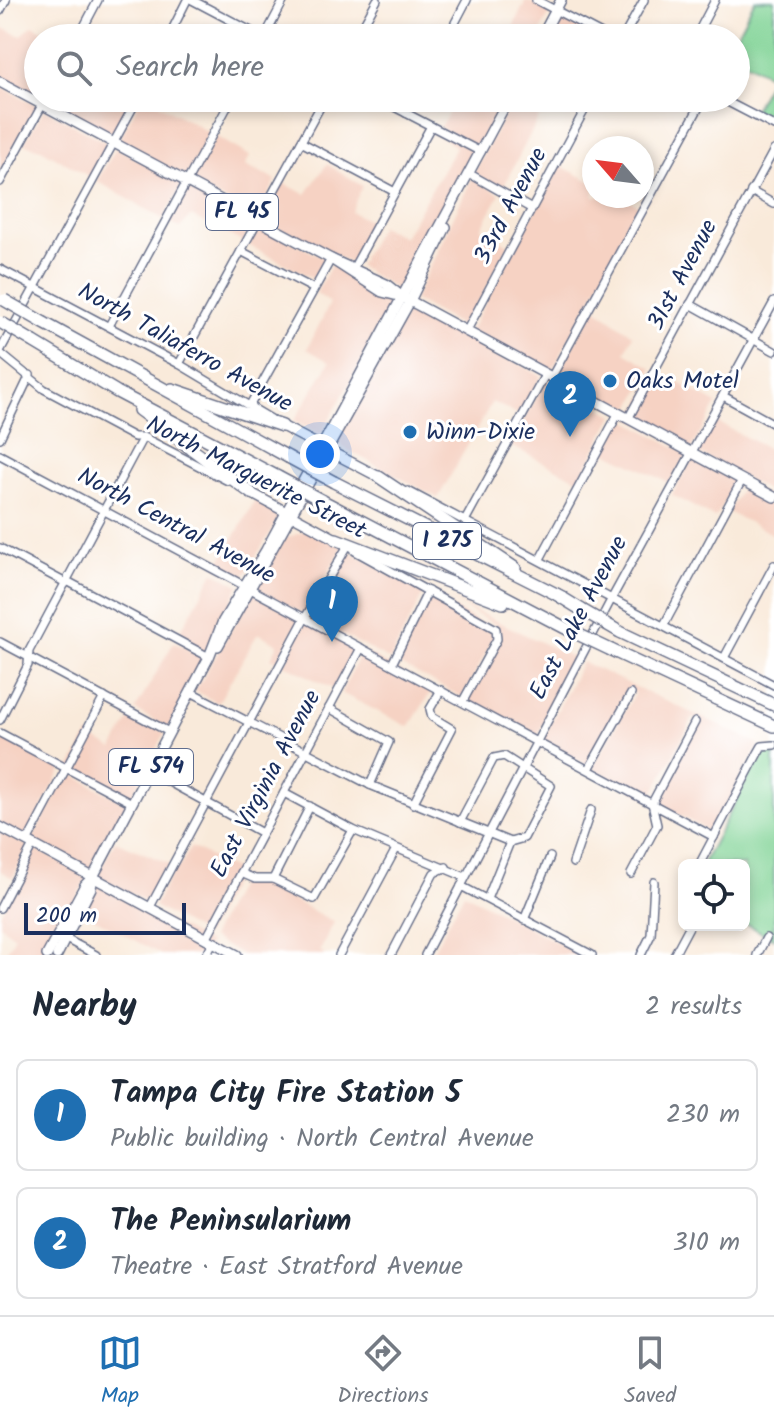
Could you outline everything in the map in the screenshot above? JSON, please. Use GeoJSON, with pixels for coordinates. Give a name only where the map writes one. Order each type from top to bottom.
{"type":"FeatureCollection","features":[{"type":"Feature","properties":{"kind":"highway","name":"I 275"},"geometry":{"type":"LineString","coordinates":[[2,299],[334,482],[562,597],[620,632],[774,705]]}},
{"type":"Feature","properties":{"kind":"highway","name":"I 275"},"geometry":{"type":"LineString","coordinates":[[0,322],[117,392],[537,615],[774,726]]}},
{"type":"Feature","properties":{"kind":"highway"},"geometry":{"type":"LineString","coordinates":[[151,383],[282,426]]}},
{"type":"Feature","properties":{"kind":"highway"},"geometry":{"type":"LineString","coordinates":[[117,392],[193,453],[251,493]]}},
{"type":"Feature","properties":{"kind":"highway"},"geometry":{"type":"LineString","coordinates":[[379,477],[562,597]]}},
{"type":"Feature","properties":{"kind":"highway"},"geometry":{"type":"LineString","coordinates":[[336,539],[537,615]]}},
{"type":"Feature","properties":{"kind":"main road"},"geometry":{"type":"LineString","coordinates":[[548,24],[561,0]]}},
{"type":"Feature","properties":{"kind":"main road","name":"FL 45"},"geometry":{"type":"LineString","coordinates":[[0,82],[24,93]]}},
{"type":"Feature","properties":{"kind":"main road","name":"FL 45"},"geometry":{"type":"LineString","coordinates":[[61,112],[114,144],[331,259],[382,292],[405,299]]}},
{"type":"Feature","properties":{"kind":"main road","name":"FL 574"},"geometry":{"type":"LineString","coordinates":[[323,448],[336,433],[502,112]]}},
{"type":"Feature","properties":{"kind":"main road","name":"FL 45"},"geometry":{"type":"LineString","coordinates":[[331,259],[386,284],[405,299],[774,497]]}},
{"type":"Feature","properties":{"kind":"main road","name":"FL 574"},"geometry":{"type":"LineString","coordinates":[[47,955],[85,885],[93,877],[209,657],[405,299]]}},
{"type":"Feature","properties":{"kind":"main road","name":"North Taliaferro Avenue"},"geometry":{"type":"LineString","coordinates":[[282,426],[379,477]]}},
{"type":"Feature","properties":{"kind":"main road"},"geometry":{"type":"LineString","coordinates":[[336,433],[339,447],[348,460]]}},
{"type":"Feature","properties":{"kind":"main road","name":"North Marguerite Street"},"geometry":{"type":"LineString","coordinates":[[251,493],[336,539]]}},
{"type":"Feature","properties":{"kind":"main road","name":"FL 574"},"geometry":{"type":"LineString","coordinates":[[247,587],[281,537],[289,513]]}},
{"type":"Feature","properties":{"kind":"main road"},"geometry":{"type":"LineString","coordinates":[[281,537],[295,529],[311,526]]}},
{"type":"Feature","properties":{"kind":"main road"},"geometry":{"type":"LineString","coordinates":[[0,827],[237,955]]}},
{"type":"Feature","properties":{"kind":"main road","name":"FL 574"},"geometry":{"type":"LineString","coordinates":[[57,955],[91,888],[93,877]]}},
{"type":"Feature","properties":{"kind":"street"},"geometry":{"type":"LineString","coordinates":[[0,11],[6,0]]}},
{"type":"Feature","properties":{"kind":"street"},"geometry":{"type":"LineString","coordinates":[[85,24],[98,0]]}},
{"type":"Feature","properties":{"kind":"street"},"geometry":{"type":"LineString","coordinates":[[176,24],[190,0],[237,24]]}},
{"type":"Feature","properties":{"kind":"street"},"geometry":{"type":"LineString","coordinates":[[271,24],[284,0]]}},
{"type":"Feature","properties":{"kind":"street"},"geometry":{"type":"LineString","coordinates":[[364,24],[377,0]]}},
{"type":"Feature","properties":{"kind":"street"},"geometry":{"type":"LineString","coordinates":[[454,24],[467,0]]}},
{"type":"Feature","properties":{"kind":"street"},"geometry":{"type":"LineString","coordinates":[[536,0],[582,24]]}},
{"type":"Feature","properties":{"kind":"street"},"geometry":{"type":"LineString","coordinates":[[631,24],[644,0]]}},
{"type":"Feature","properties":{"kind":"street"},"geometry":{"type":"LineString","coordinates":[[702,24],[715,0]]}},
{"type":"Feature","properties":{"kind":"street"},"geometry":{"type":"LineString","coordinates":[[0,182],[38,112]]}},
{"type":"Feature","properties":{"kind":"street"},"geometry":{"type":"LineString","coordinates":[[0,352],[131,112]]}},
{"type":"Feature","properties":{"kind":"street"},"geometry":{"type":"LineString","coordinates":[[109,326],[225,112]]}},
{"type":"Feature","properties":{"kind":"street"},"geometry":{"type":"LineString","coordinates":[[179,364],[317,112]]}},
{"type":"Feature","properties":{"kind":"street","name":"33rd Avenue"},"geometry":{"type":"LineString","coordinates":[[466,332],[584,112]]}},
{"type":"Feature","properties":{"kind":"street"},"geometry":{"type":"LineString","coordinates":[[466,519],[696,112]]}},
{"type":"Feature","properties":{"kind":"street"},"geometry":{"type":"LineString","coordinates":[[747,112],[774,126]]}},
{"type":"Feature","properties":{"kind":"street"},"geometry":{"type":"LineString","coordinates":[[406,113],[481,152]]}},
{"type":"Feature","properties":{"kind":"street"},"geometry":{"type":"LineString","coordinates":[[354,267],[431,126]]}},
{"type":"Feature","properties":{"kind":"street"},"geometry":{"type":"LineString","coordinates":[[301,142],[395,192]]}},
{"type":"Feature","properties":{"kind":"street","name":"31st Avenue"},"geometry":{"type":"LineString","coordinates":[[540,559],[690,304],[774,150]]}},
{"type":"Feature","properties":{"kind":"street"},"geometry":{"type":"LineString","coordinates":[[470,174],[532,209]]}},
{"type":"Feature","properties":{"kind":"street"},"geometry":{"type":"LineString","coordinates":[[751,191],[774,204]]}},
{"type":"Feature","properties":{"kind":"street"},"geometry":{"type":"LineString","coordinates":[[241,251],[314,289]]}},
{"type":"Feature","properties":{"kind":"street"},"geometry":{"type":"LineString","coordinates":[[250,405],[331,259]]}},
{"type":"Feature","properties":{"kind":"street","name":"North Taliaferro Avenue"},"geometry":{"type":"LineString","coordinates":[[0,269],[179,364],[282,426]]}},
{"type":"Feature","properties":{"kind":"street","name":"East Lake Avenue"},"geometry":{"type":"LineString","coordinates":[[425,955],[612,598],[725,397],[774,302]]}},
{"type":"Feature","properties":{"kind":"street"},"geometry":{"type":"LineString","coordinates":[[690,304],[774,351]]}},
{"type":"Feature","properties":{"kind":"street","name":"North Marguerite Street"},"geometry":{"type":"LineString","coordinates":[[0,352],[44,389],[134,437],[143,437],[251,493]]}},
{"type":"Feature","properties":{"kind":"street"},"geometry":{"type":"LineString","coordinates":[[0,438],[27,389],[30,375]]}},
{"type":"Feature","properties":{"kind":"street"},"geometry":{"type":"LineString","coordinates":[[27,389],[44,389]]}},
{"type":"Feature","properties":{"kind":"street"},"geometry":{"type":"LineString","coordinates":[[725,397],[774,424]]}},
{"type":"Feature","properties":{"kind":"street"},"geometry":{"type":"LineString","coordinates":[[0,720],[30,659],[29,651],[143,437]]}},
{"type":"Feature","properties":{"kind":"street","name":"North Central Avenue"},"geometry":{"type":"LineString","coordinates":[[0,455],[714,837]]}},
{"type":"Feature","properties":{"kind":"street","name":"North Taliaferro Avenue"},"geometry":{"type":"LineString","coordinates":[[379,477],[466,519],[774,685]]}},
{"type":"Feature","properties":{"kind":"street"},"geometry":{"type":"LineString","coordinates":[[664,625],[742,480]]}},
{"type":"Feature","properties":{"kind":"street","name":"North Marguerite Street"},"geometry":{"type":"LineString","coordinates":[[336,539],[497,632],[497,639],[463,701]]}},
{"type":"Feature","properties":{"kind":"street"},"geometry":{"type":"LineString","coordinates":[[150,907],[305,618],[347,547]]}},
{"type":"Feature","properties":{"kind":"street"},"geometry":{"type":"LineString","coordinates":[[0,548],[209,657]]}},
{"type":"Feature","properties":{"kind":"street"},"geometry":{"type":"LineString","coordinates":[[724,658],[774,565]]}},
{"type":"Feature","properties":{"kind":"street"},"geometry":{"type":"LineString","coordinates":[[392,664],[428,591]]}},
{"type":"Feature","properties":{"kind":"street"},"geometry":{"type":"LineString","coordinates":[[0,642],[169,732]]}},
{"type":"Feature","properties":{"kind":"street","name":"East Virginia Avenue"},"geometry":{"type":"LineString","coordinates":[[206,955],[241,873],[361,648]]}},
{"type":"Feature","properties":{"kind":"street"},"geometry":{"type":"LineString","coordinates":[[413,804],[452,729],[432,717],[430,709],[441,690]]}},
{"type":"Feature","properties":{"kind":"street"},"geometry":{"type":"LineString","coordinates":[[191,692],[370,785],[413,804],[510,842],[524,838],[551,790],[548,782],[504,756],[494,758],[460,822]]}},
{"type":"Feature","properties":{"kind":"street"},"geometry":{"type":"LineString","coordinates":[[589,769],[631,694]]}},
{"type":"Feature","properties":{"kind":"street"},"geometry":{"type":"LineString","coordinates":[[0,908],[104,697]]}},
{"type":"Feature","properties":{"kind":"street"},"geometry":{"type":"LineString","coordinates":[[329,708],[389,742],[370,785]]}},
{"type":"Feature","properties":{"kind":"street"},"geometry":{"type":"LineString","coordinates":[[631,874],[657,825],[652,803],[695,722]]}},
{"type":"Feature","properties":{"kind":"street"},"geometry":{"type":"LineString","coordinates":[[0,733],[132,803]]}},
{"type":"Feature","properties":{"kind":"street"},"geometry":{"type":"LineString","coordinates":[[702,859],[762,746],[774,745]]}},
{"type":"Feature","properties":{"kind":"street"},"geometry":{"type":"LineString","coordinates":[[149,771],[262,833]]}},
{"type":"Feature","properties":{"kind":"street"},"geometry":{"type":"LineString","coordinates":[[284,793],[353,830],[465,877]]}},
{"type":"Feature","properties":{"kind":"street"},"geometry":{"type":"LineString","coordinates":[[273,879],[310,806]]}},
{"type":"Feature","properties":{"kind":"street"},"geometry":{"type":"LineString","coordinates":[[573,863],[591,810]]}},
{"type":"Feature","properties":{"kind":"street"},"geometry":{"type":"LineString","coordinates":[[241,873],[255,879],[273,879],[311,900],[317,897],[353,830]]}},
{"type":"Feature","properties":{"kind":"street"},"geometry":{"type":"LineString","coordinates":[[487,899],[510,842]]}},
{"type":"Feature","properties":{"kind":"street"},"geometry":{"type":"LineString","coordinates":[[339,955],[396,849]]}},
{"type":"Feature","properties":{"kind":"street"},"geometry":{"type":"LineString","coordinates":[[524,920],[550,857]]}},
{"type":"Feature","properties":{"kind":"street"},"geometry":{"type":"LineString","coordinates":[[391,955],[434,873],[446,867]]}},
{"type":"Feature","properties":{"kind":"street"},"geometry":{"type":"LineString","coordinates":[[641,955],[651,935],[654,882]]}},
{"type":"Feature","properties":{"kind":"street"},"geometry":{"type":"LineString","coordinates":[[461,886],[592,955]]}},
{"type":"Feature","properties":{"kind":"street"},"geometry":{"type":"LineString","coordinates":[[674,955],[687,931]]}},
{"type":"Feature","properties":{"kind":"street"},"geometry":{"type":"LineString","coordinates":[[757,955],[766,938]]}},
{"type":"Feature","properties":{"kind":"street"},"geometry":{"type":"LineString","coordinates":[[66,939],[96,955]]}},
{"type":"Feature","properties":{"kind":"shaded area"},"geometry":{"type":"Polygon","coordinates":[[[526,0],[551,11],[544,24],[515,24],[526,0]]]}},
{"type":"Feature","properties":{"kind":"shaded area"},"geometry":{"type":"Polygon","coordinates":[[[556,14],[575,24],[551,24],[556,14]]]}},
{"type":"Feature","properties":{"kind":"shaded area"},"geometry":{"type":"Polygon","coordinates":[[[0,27],[21,36],[24,33],[24,92],[0,79],[0,27]]]}},
{"type":"Feature","properties":{"kind":"shaded area"},"geometry":{"type":"Polygon","coordinates":[[[0,86],[24,99],[24,112],[35,112],[0,167],[0,86]]]}},
{"type":"Feature","properties":{"kind":"shaded area"},"geometry":{"type":"Polygon","coordinates":[[[42,112],[50,112],[110,145],[92,178],[41,149],[24,144],[42,112]]]}},
{"type":"Feature","properties":{"kind":"shaded area"},"geometry":{"type":"Polygon","coordinates":[[[61,112],[127,112],[113,140],[61,112]]]}},
{"type":"Feature","properties":{"kind":"shaded area"},"geometry":{"type":"Polygon","coordinates":[[[134,112],[173,112],[210,133],[185,179],[118,143],[134,112]]]}},
{"type":"Feature","properties":{"kind":"shaded area"},"geometry":{"type":"Polygon","coordinates":[[[449,112],[499,112],[480,148],[440,127],[449,112]]]}},
{"type":"Feature","properties":{"kind":"shaded area"},"geometry":{"type":"Polygon","coordinates":[[[506,112],[542,112],[502,189],[474,173],[506,112]]]}},
{"type":"Feature","properties":{"kind":"shaded area"},"geometry":{"type":"Polygon","coordinates":[[[437,132],[477,153],[400,292],[358,266],[380,226],[404,237],[456,147],[437,132]]]}},
{"type":"Feature","properties":{"kind":"shaded area"},"geometry":{"type":"Polygon","coordinates":[[[215,136],[250,156],[245,166],[276,180],[257,217],[191,182],[215,136]]]}},
{"type":"Feature","properties":{"kind":"shaded area"},"geometry":{"type":"Polygon","coordinates":[[[116,148],[183,183],[163,219],[97,181],[116,148]]]}},
{"type":"Feature","properties":{"kind":"shaded area"},"geometry":{"type":"Polygon","coordinates":[[[327,164],[362,186],[351,212],[374,223],[352,264],[262,220],[282,183],[306,194],[327,164]]]}},
{"type":"Feature","properties":{"kind":"shaded area"},"geometry":{"type":"Polygon","coordinates":[[[559,165],[582,177],[582,208],[640,208],[550,374],[470,331],[559,165]]]}},
{"type":"Feature","properties":{"kind":"shaded area"},"geometry":{"type":"Polygon","coordinates":[[[472,178],[500,194],[481,229],[509,245],[465,328],[414,300],[472,178]]]}},
{"type":"Feature","properties":{"kind":"shaded area"},"geometry":{"type":"Polygon","coordinates":[[[188,186],[254,222],[243,242],[191,216],[180,228],[169,222],[188,186]]]}},
{"type":"Feature","properties":{"kind":"shaded area"},"geometry":{"type":"Polygon","coordinates":[[[260,225],[327,260],[316,280],[248,245],[260,225]]]}},
{"type":"Feature","properties":{"kind":"shaded area"},"geometry":{"type":"Polygon","coordinates":[[[332,264],[381,294],[396,298],[321,435],[294,421],[330,362],[307,349],[330,303],[316,293],[332,264]]]}},
{"type":"Feature","properties":{"kind":"shaded area"},"geometry":{"type":"Polygon","coordinates":[[[611,275],[594,307],[633,335],[625,352],[652,368],[627,415],[556,377],[611,275]]]}},
{"type":"Feature","properties":{"kind":"shaded area"},"geometry":{"type":"Polygon","coordinates":[[[411,305],[541,376],[520,415],[492,402],[438,498],[342,447],[340,442],[339,434],[411,305]]]}},
{"type":"Feature","properties":{"kind":"shaded area"},"geometry":{"type":"Polygon","coordinates":[[[658,371],[717,404],[691,449],[632,418],[658,371]]]}},
{"type":"Feature","properties":{"kind":"shaded area"},"geometry":{"type":"Polygon","coordinates":[[[546,379],[614,415],[579,480],[511,446],[546,379]]]}},
{"type":"Feature","properties":{"kind":"shaded area"},"geometry":{"type":"Polygon","coordinates":[[[620,417],[688,454],[670,483],[602,450],[620,417]]]}},
{"type":"Feature","properties":{"kind":"shaded area"},"geometry":{"type":"Polygon","coordinates":[[[715,421],[774,452],[774,494],[697,452],[715,421]]]}},
{"type":"Feature","properties":{"kind":"shaded area"},"geometry":{"type":"Polygon","coordinates":[[[694,457],[738,481],[715,518],[672,495],[694,457]]]}},
{"type":"Feature","properties":{"kind":"shaded area"},"geometry":{"type":"Polygon","coordinates":[[[744,484],[774,500],[774,535],[728,512],[744,484]]]}},
{"type":"Feature","properties":{"kind":"shaded area"},"geometry":{"type":"Polygon","coordinates":[[[256,499],[282,513],[242,580],[217,567],[256,499]]]}},
{"type":"Feature","properties":{"kind":"shaded area"},"geometry":{"type":"Polygon","coordinates":[[[311,529],[343,547],[304,614],[256,588],[283,539],[311,529]]]}},
{"type":"Feature","properties":{"kind":"shaded area"},"geometry":{"type":"Polygon","coordinates":[[[349,551],[424,592],[390,660],[309,617],[349,551]]]}},
{"type":"Feature","properties":{"kind":"shaded area"},"geometry":{"type":"Polygon","coordinates":[[[214,572],[239,585],[207,653],[177,637],[214,572]]]}},
{"type":"Feature","properties":{"kind":"shaded area"},"geometry":{"type":"Polygon","coordinates":[[[253,593],[301,619],[278,661],[271,658],[278,644],[258,633],[218,703],[195,691],[253,593]]]}},
{"type":"Feature","properties":{"kind":"shaded area"},"geometry":{"type":"Polygon","coordinates":[[[429,595],[493,630],[494,638],[462,697],[396,663],[429,595]]]}},
{"type":"Feature","properties":{"kind":"shaded area"},"geometry":{"type":"Polygon","coordinates":[[[446,597],[576,659],[536,738],[467,700],[501,633],[494,624],[446,597]]]}},
{"type":"Feature","properties":{"kind":"shaded area"},"geometry":{"type":"Polygon","coordinates":[[[306,622],[357,649],[335,690],[284,664],[306,622]]]}},
{"type":"Feature","properties":{"kind":"shaded area"},"geometry":{"type":"Polygon","coordinates":[[[174,642],[205,658],[168,728],[135,710],[174,642]]]}},
{"type":"Feature","properties":{"kind":"shaded area"},"geometry":{"type":"Polygon","coordinates":[[[362,651],[433,689],[409,727],[341,693],[362,651]]]}},
{"type":"Feature","properties":{"kind":"shaded area"},"geometry":{"type":"Polygon","coordinates":[[[582,662],[759,744],[712,833],[656,802],[699,720],[693,718],[650,799],[593,768],[635,693],[630,690],[588,765],[542,741],[582,662]]]}},
{"type":"Feature","properties":{"kind":"shaded area"},"geometry":{"type":"Polygon","coordinates":[[[132,715],[165,733],[130,799],[71,767],[88,735],[113,749],[132,715]]]}},
{"type":"Feature","properties":{"kind":"shaded area"},"geometry":{"type":"Polygon","coordinates":[[[0,736],[62,769],[26,838],[0,824],[0,736]]]}},
{"type":"Feature","properties":{"kind":"shaded area"},"geometry":{"type":"Polygon","coordinates":[[[68,772],[127,804],[91,873],[31,841],[68,772]]]}},
{"type":"Feature","properties":{"kind":"shaded area"},"geometry":{"type":"Polygon","coordinates":[[[0,831],[29,846],[13,878],[0,871],[0,831]]]}},
{"type":"Feature","properties":{"kind":"shaded area"},"geometry":{"type":"Polygon","coordinates":[[[115,841],[170,864],[149,903],[97,876],[115,841]]]}},
{"type":"Feature","properties":{"kind":"shaded area"},"geometry":{"type":"Polygon","coordinates":[[[191,847],[238,871],[205,935],[154,906],[176,866],[179,867],[191,847]]]}},
{"type":"Feature","properties":{"kind":"shaded area"},"geometry":{"type":"Polygon","coordinates":[[[35,849],[88,877],[43,955],[5,955],[15,936],[0,925],[0,915],[35,849]]]}},
{"type":"Feature","properties":{"kind":"shaded area"},"geometry":{"type":"Polygon","coordinates":[[[242,877],[261,883],[334,922],[320,951],[326,955],[243,955],[211,938],[242,877]]]}},
{"type":"Feature","properties":{"kind":"shaded area"},"geometry":{"type":"Polygon","coordinates":[[[95,881],[209,943],[203,955],[162,955],[83,912],[95,881]]]}},
{"type":"Feature","properties":{"kind":"shaded area"},"geometry":{"type":"Polygon","coordinates":[[[464,893],[580,955],[431,955],[464,893]]]}},
{"type":"Feature","properties":{"kind":"green space"},"geometry":{"type":"Polygon","coordinates":[[[755,0],[774,0],[774,122],[753,111],[772,77],[750,65],[750,24],[742,24],[755,0]]]}},
{"type":"Feature","properties":{"kind":"green space"},"geometry":{"type":"Polygon","coordinates":[[[774,749],[774,939],[750,926],[750,859],[705,859],[759,756],[774,749]]]}},
{"type":"Feature","properties":{"kind":"place","name":"Oaks Motel"},"geometry":{"type":"Point","coordinates":[610,381]}},
{"type":"Feature","properties":{"kind":"place","name":"Winn-Dixie"},"geometry":{"type":"Point","coordinates":[410,432]}},
{"type":"Feature","properties":{"kind":"place","name":"The Peninsularium"},"geometry":{"type":"Point","coordinates":[570,437]}},
{"type":"Feature","properties":{"kind":"place","name":"Tampa City Fire Station 5"},"geometry":{"type":"Point","coordinates":[332,642]}}]}
